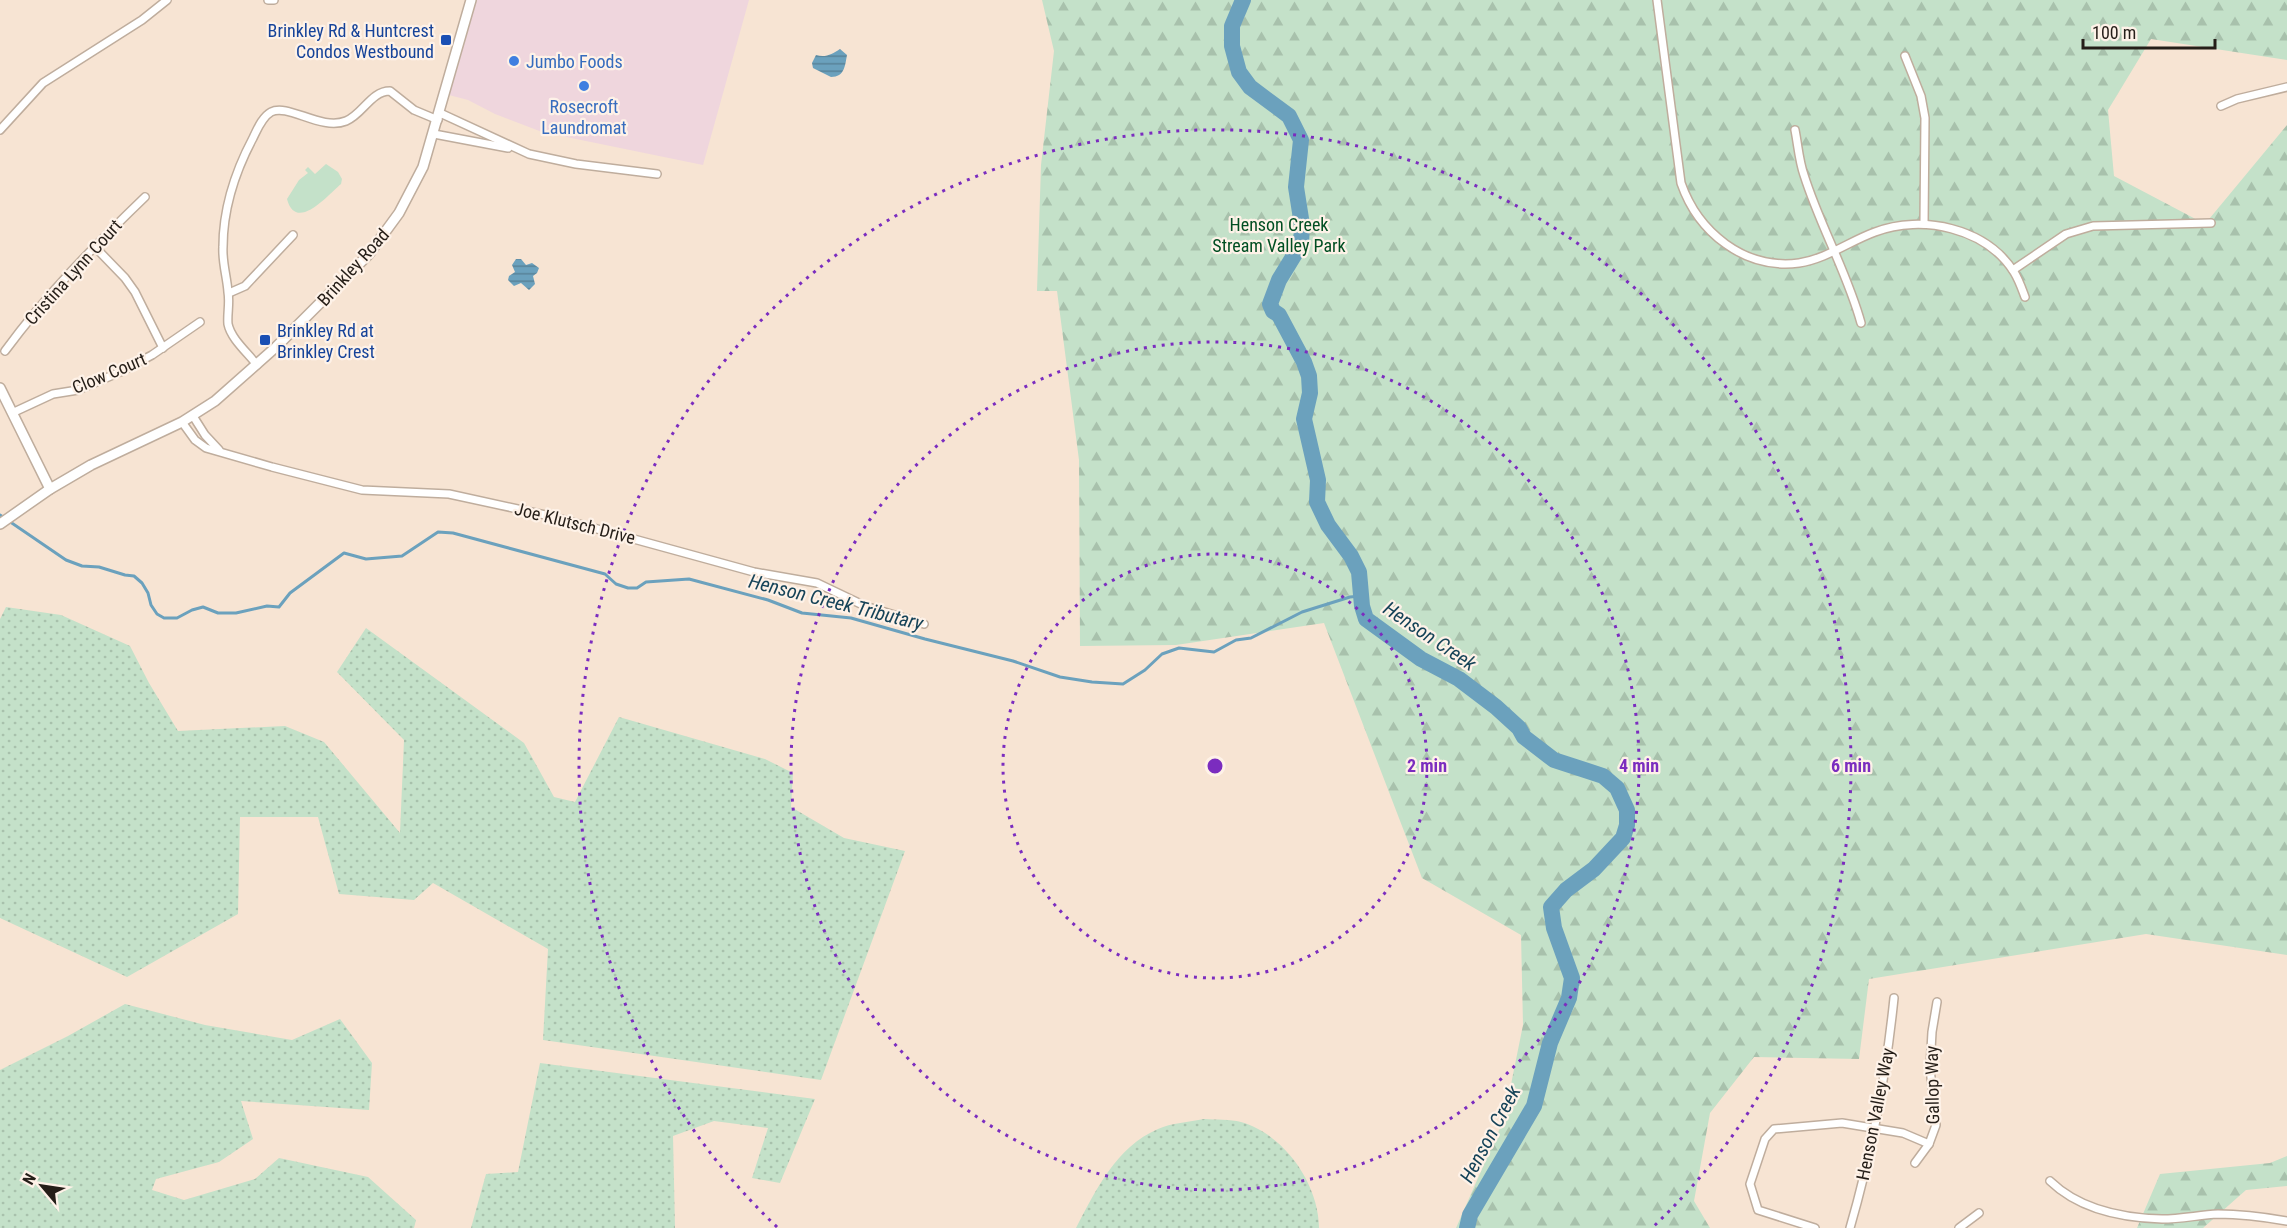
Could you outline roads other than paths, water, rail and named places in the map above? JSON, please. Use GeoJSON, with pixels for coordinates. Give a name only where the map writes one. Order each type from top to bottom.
{"type":"FeatureCollection","features":[{"type":"Feature","properties":{"kind":"main road","name":"Brinkley Road"},"geometry":{"type":"LineString","coordinates":[[0,524],[50,489],[91,465],[182,422],[215,401],[257,365],[350,274],[390,228],[418,178],[434,134],[471,0]]}},
{"type":"Feature","properties":{"kind":"main road"},"geometry":{"type":"LineString","coordinates":[[0,387],[50,489]]}},
{"type":"Feature","properties":{"kind":"street"},"geometry":{"type":"LineString","coordinates":[[0,130],[43,83],[142,20],[167,0]]}},
{"type":"Feature","properties":{"kind":"street"},"geometry":{"type":"LineString","coordinates":[[268,0],[273,0]]}},
{"type":"Feature","properties":{"kind":"street"},"geometry":{"type":"LineString","coordinates":[[1657,0],[1681,183],[1687,201],[1709,232],[1727,246],[1750,256],[1773,262],[1800,262],[1834,251],[1876,231],[1908,224],[1949,228],[1972,236],[1992,250],[2013,270],[2025,297]]}},
{"type":"Feature","properties":{"kind":"street"},"geometry":{"type":"LineString","coordinates":[[1905,56],[1921,96],[1925,118],[1924,224]]}},
{"type":"Feature","properties":{"kind":"street"},"geometry":{"type":"LineString","coordinates":[[2221,106],[2237,99],[2287,87]]}},
{"type":"Feature","properties":{"kind":"street"},"geometry":{"type":"LineString","coordinates":[[257,365],[228,325],[229,293],[222,248],[227,205],[232,185],[249,145],[269,114],[276,111],[287,111],[318,122],[344,122],[377,95],[390,91],[414,110],[439,116],[516,149]]}},
{"type":"Feature","properties":{"kind":"street"},"geometry":{"type":"LineString","coordinates":[[1795,130],[1803,172],[1845,274],[1861,323]]}},
{"type":"Feature","properties":{"kind":"street"},"geometry":{"type":"LineString","coordinates":[[434,134],[516,149],[576,164],[657,174]]}},
{"type":"Feature","properties":{"kind":"street","name":"Cristina Lynn Court"},"geometry":{"type":"LineString","coordinates":[[5,351],[39,306],[94,246],[145,197]]}},
{"type":"Feature","properties":{"kind":"street"},"geometry":{"type":"LineString","coordinates":[[2013,270],[2066,234],[2093,226],[2211,223]]}},
{"type":"Feature","properties":{"kind":"street"},"geometry":{"type":"LineString","coordinates":[[229,293],[245,286],[293,235]]}},
{"type":"Feature","properties":{"kind":"street"},"geometry":{"type":"LineString","coordinates":[[94,246],[131,286],[163,348]]}},
{"type":"Feature","properties":{"kind":"street","name":"Clow Court"},"geometry":{"type":"LineString","coordinates":[[12,413],[53,394],[78,390],[98,382],[145,359],[200,322]]}},
{"type":"Feature","properties":{"kind":"street"},"geometry":{"type":"LineString","coordinates":[[193,416],[205,435],[219,450]]}},
{"type":"Feature","properties":{"kind":"street","name":"Joe Klutsch Drive"},"geometry":{"type":"LineString","coordinates":[[182,422],[202,446],[272,467],[362,490],[449,494],[550,516],[754,572],[817,583],[865,606],[924,624]]}},
{"type":"Feature","properties":{"kind":"street","name":"Henson Valley Way"},"geometry":{"type":"LineString","coordinates":[[1850,1228],[1885,1080],[1894,998]]}},
{"type":"Feature","properties":{"kind":"street","name":"Gallop Way"},"geometry":{"type":"LineString","coordinates":[[1916,1163],[1929,1144],[1936,1125],[1930,1068],[1932,1032],[1937,1002]]}},
{"type":"Feature","properties":{"kind":"street"},"geometry":{"type":"LineString","coordinates":[[1815,1228],[1758,1210],[1750,1184],[1765,1139],[1774,1129],[1842,1123],[1903,1133],[1929,1144]]}},
{"type":"Feature","properties":{"kind":"street"},"geometry":{"type":"LineString","coordinates":[[2050,1181],[2069,1198],[2082,1204],[2125,1215],[2161,1219],[2230,1214],[2287,1221]]}},
{"type":"Feature","properties":{"kind":"street"},"geometry":{"type":"LineString","coordinates":[[1959,1228],[1979,1213]]}},
{"type":"Feature","properties":{"kind":"water"},"geometry":{"type":"Polygon","coordinates":[[[840,49],[847,55],[842,73],[831,77],[813,68],[812,63],[816,55],[826,56],[840,49]]]}},
{"type":"Feature","properties":{"kind":"water"},"geometry":{"type":"Polygon","coordinates":[[[516,259],[521,259],[526,265],[532,263],[539,268],[533,276],[535,284],[529,290],[521,283],[514,286],[508,280],[509,276],[515,272],[512,265],[516,259]]]}},
{"type":"Feature","properties":{"kind":"waterway","name":"Henson Creek"},"geometry":{"type":"LineString","coordinates":[[1243,0],[1232,26],[1232,46],[1239,72],[1250,87],[1289,116],[1301,140],[1296,187],[1302,225],[1301,244],[1279,280],[1270,304],[1273,311],[1279,315],[1309,376],[1310,393],[1304,419],[1318,480],[1317,502],[1328,525],[1351,556],[1359,572],[1362,606],[1366,619],[1421,659],[1459,679],[1496,707],[1519,728],[1524,737],[1554,760],[1603,776],[1617,788],[1627,810],[1627,825],[1623,838],[1594,869],[1566,890],[1551,907],[1554,928],[1572,978],[1569,998],[1550,1043],[1534,1106],[1470,1215],[1467,1228]]}},
{"type":"Feature","properties":{"kind":"waterway","name":"Henson Creek Tributary"},"geometry":{"type":"LineString","coordinates":[[0,515],[66,560],[82,566],[99,567],[134,576],[142,583],[157,614],[164,618],[177,618],[203,607],[218,613],[236,613],[267,606],[279,607],[290,593],[344,553],[366,559],[402,556],[438,532],[453,533],[605,574],[616,584],[628,588],[637,588],[646,582],[689,579],[768,600],[802,613],[851,618],[1013,661],[1060,677],[1123,684],[1145,670],[1162,654],[1179,648],[1214,652],[1236,640],[1251,638],[1302,612],[1350,597],[1361,596]]}},
{"type":"Feature","properties":{"kind":"place","name":"Brinkley Rd & Huntcrest Condos Westbound"},"geometry":{"type":"Point","coordinates":[446,40]}},
{"type":"Feature","properties":{"kind":"place","name":"Jumbo Foods"},"geometry":{"type":"Point","coordinates":[514,61]}},
{"type":"Feature","properties":{"kind":"place","name":"Rosecroft Laundromat"},"geometry":{"type":"Point","coordinates":[584,86]}},
{"type":"Feature","properties":{"kind":"place","name":"Brinkley Rd at Brinkley Crest"},"geometry":{"type":"Point","coordinates":[265,340]}},
{"type":"Feature","properties":{"kind":"park label","name":"Henson Creek Stream Valley Park"},"geometry":{"type":"Point","coordinates":[1279,234]}}]}
